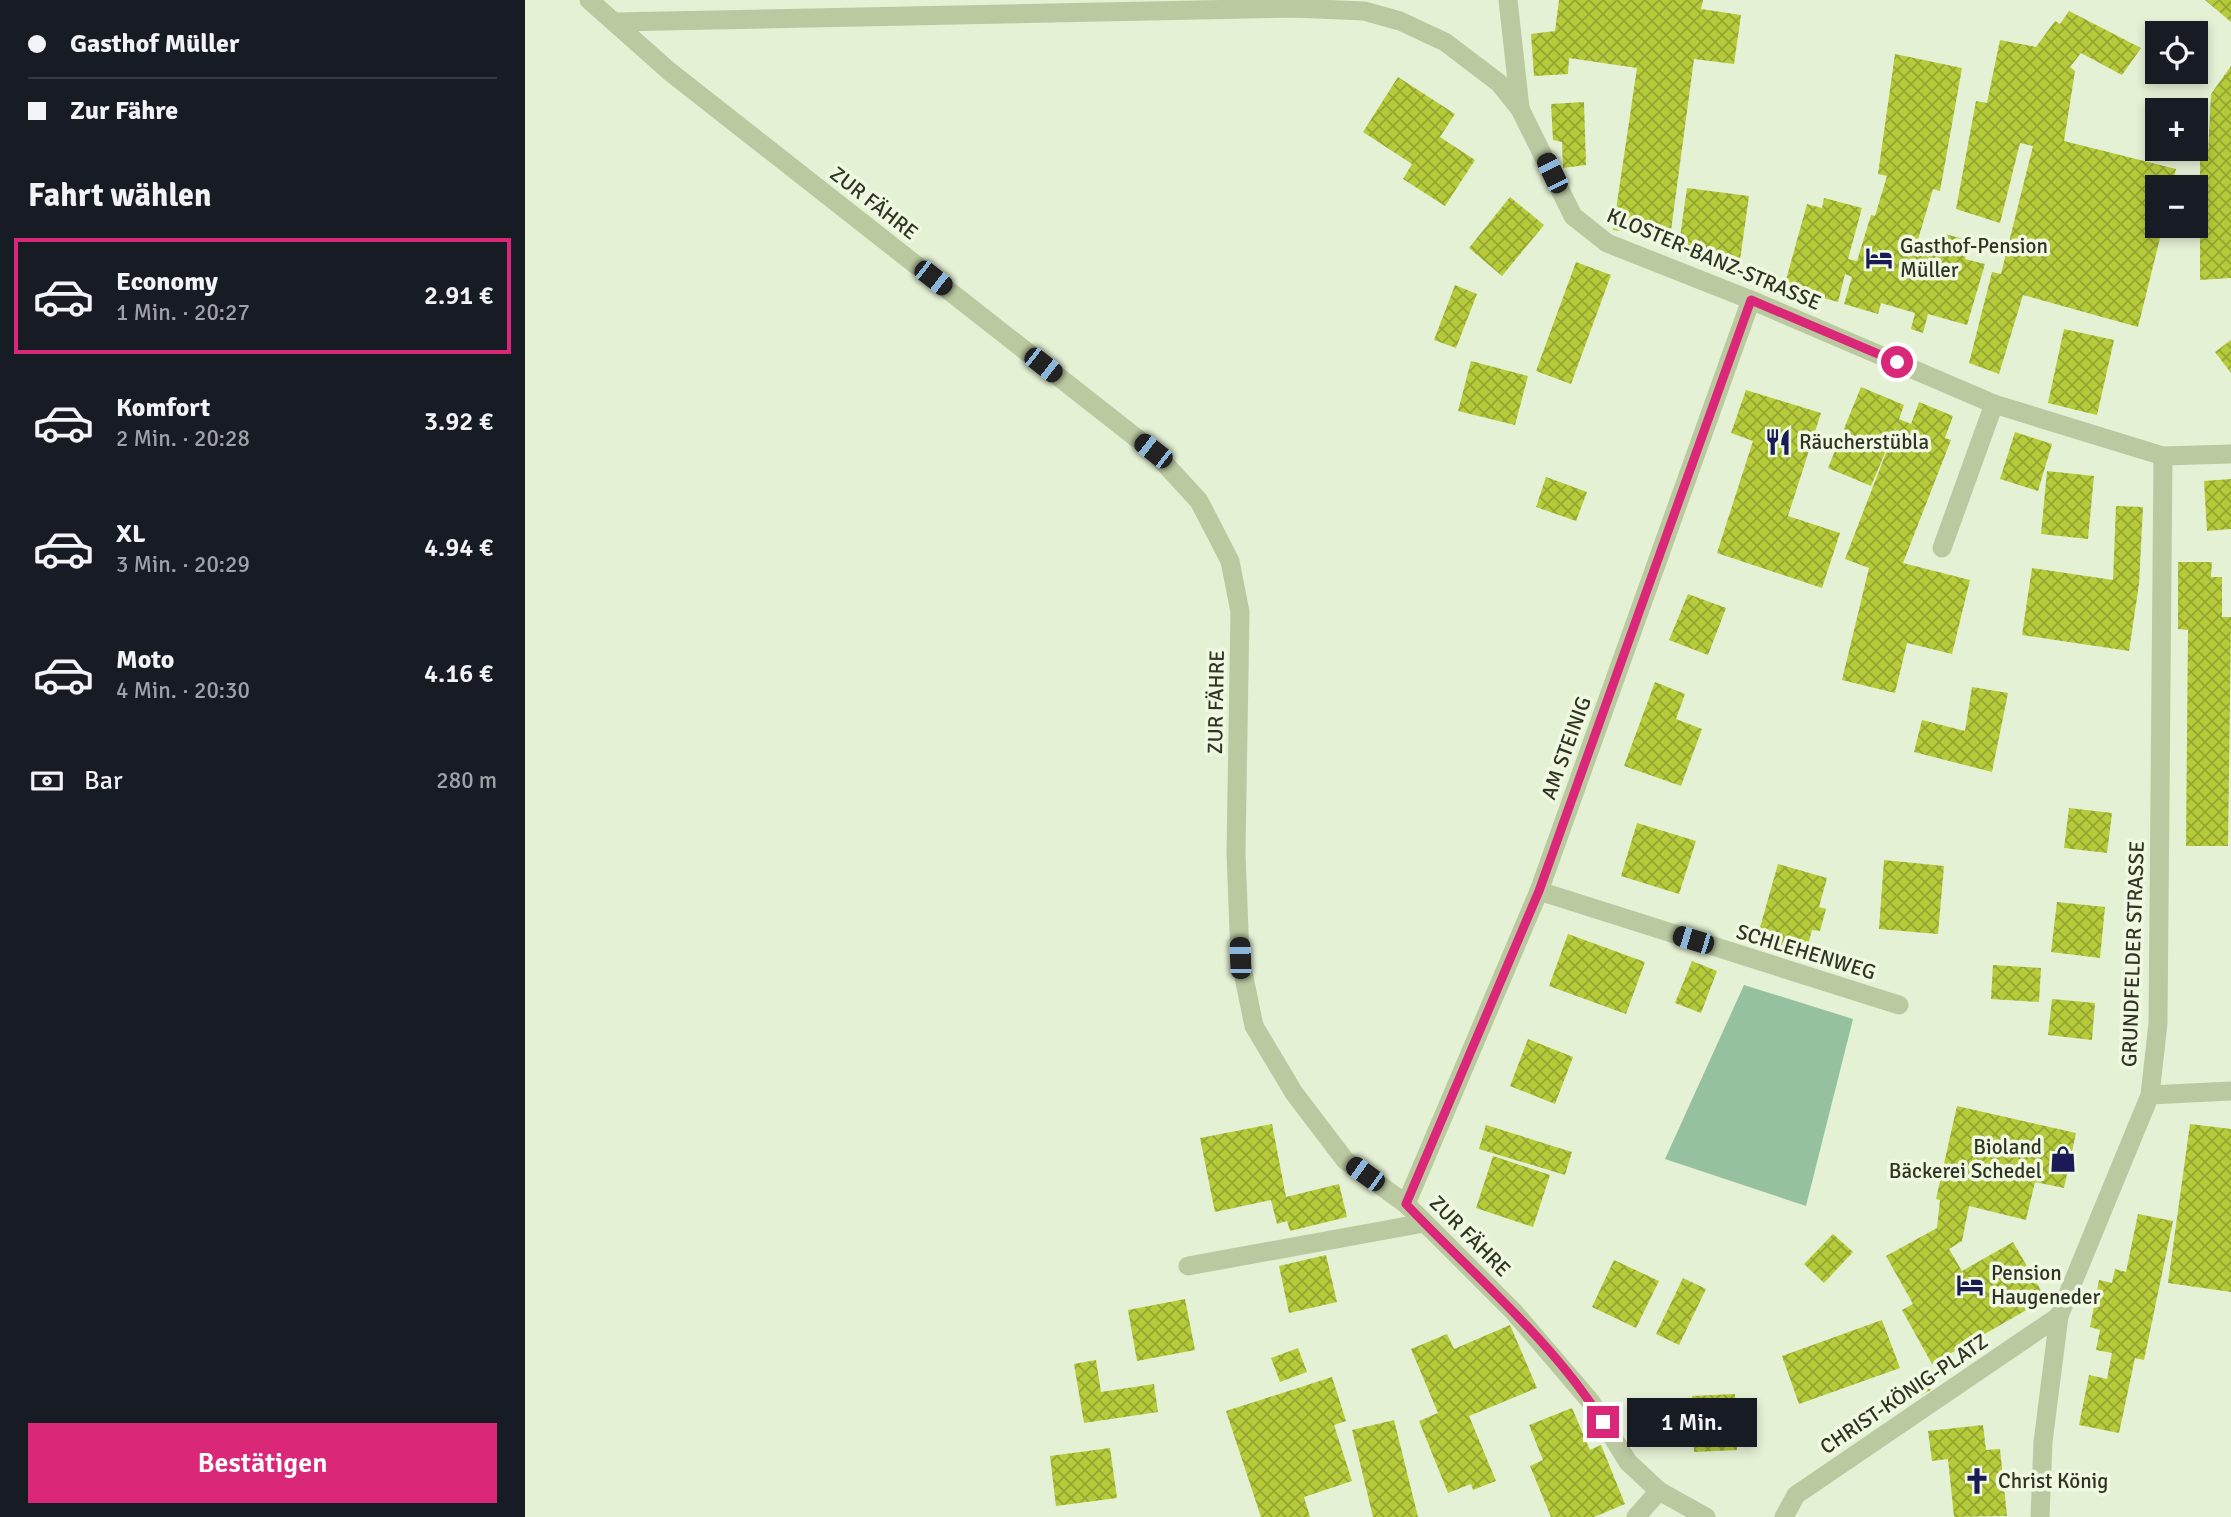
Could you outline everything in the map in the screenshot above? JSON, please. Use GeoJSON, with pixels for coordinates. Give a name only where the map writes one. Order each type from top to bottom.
{"type":"FeatureCollection","features":[{"type":"Feature","properties":{"kind":"street","name":"ZUR FÄHRE"},"geometry":{"type":"LineString","coordinates":[[589,0],[680,79],[1153,451],[1199,501],[1230,561],[1240,612],[1236,852],[1240,958],[1254,1026],[1294,1093],[1345,1160],[1406,1204],[1514,1312],[1591,1402],[1628,1461],[1658,1491],[1706,1517]]}},
{"type":"Feature","properties":{"kind":"street"},"geometry":{"type":"LineString","coordinates":[[1508,0],[1520,109]]}},
{"type":"Feature","properties":{"kind":"street","name":"KLOSTER-BANZ-STRASSE"},"geometry":{"type":"LineString","coordinates":[[615,22],[1280,9],[1364,11],[1400,22],[1445,42],[1499,83],[1520,109],[1573,216],[1607,243],[1751,300],[1994,404],[2163,456],[2231,454]]}},
{"type":"Feature","properties":{"kind":"street","name":"AM STEINIG"},"geometry":{"type":"LineString","coordinates":[[1406,1204],[1539,891],[1751,300]]}},
{"type":"Feature","properties":{"kind":"street"},"geometry":{"type":"LineString","coordinates":[[1942,548],[1994,404]]}},
{"type":"Feature","properties":{"kind":"street","name":"GRUNDFELDER STRASSE"},"geometry":{"type":"LineString","coordinates":[[2041,1517],[2043,1442],[2059,1315],[2150,1095],[2158,1023],[2163,456]]}},
{"type":"Feature","properties":{"kind":"street","name":"SCHLEHENWEG"},"geometry":{"type":"LineString","coordinates":[[1539,891],[1899,1005]]}},
{"type":"Feature","properties":{"kind":"street"},"geometry":{"type":"LineString","coordinates":[[2150,1095],[2231,1091]]}},
{"type":"Feature","properties":{"kind":"street"},"geometry":{"type":"LineString","coordinates":[[1188,1266],[1424,1223]]}},
{"type":"Feature","properties":{"kind":"street","name":"CHRIST-KÖNIG-PLATZ"},"geometry":{"type":"LineString","coordinates":[[1784,1517],[1796,1495],[2059,1315]]}},
{"type":"Feature","properties":{"kind":"street"},"geometry":{"type":"LineString","coordinates":[[1636,1517],[1658,1491]]}},
{"type":"Feature","properties":{"kind":"green space"},"geometry":{"type":"Polygon","coordinates":[[[1744,985],[1853,1019],[1806,1206],[1665,1159],[1744,985]]]}},
{"type":"Feature","properties":{"kind":"building"},"geometry":{"type":"Polygon","coordinates":[[[1559,0],[1703,0],[1701,9],[1741,15],[1734,64],[1694,59],[1670,238],[1613,230],[1637,68],[1569,58],[1568,74],[1534,76],[1531,34],[1555,31],[1559,0]]]}},
{"type":"Feature","properties":{"kind":"building"},"geometry":{"type":"Polygon","coordinates":[[[2205,0],[2231,0],[2231,22],[2205,0]]]}},
{"type":"Feature","properties":{"kind":"building"},"geometry":{"type":"Polygon","coordinates":[[[2069,11],[2141,48],[2122,75],[2081,53],[2070,67],[2075,71],[2064,141],[2176,169],[2175,175],[2145,175],[2145,238],[2160,238],[2138,327],[2023,295],[1999,374],[1969,363],[1992,272],[2001,274],[2033,146],[2020,143],[2000,223],[1956,209],[1976,101],[1987,103],[2000,40],[2036,47],[2055,21],[2060,24],[2069,11]]]}},
{"type":"Feature","properties":{"kind":"building"},"geometry":{"type":"Polygon","coordinates":[[[1895,54],[1962,68],[1940,191],[1933,189],[1917,243],[1941,250],[1945,234],[1971,241],[1965,259],[1985,264],[1967,325],[1928,314],[1923,333],[1911,329],[1915,313],[1881,303],[1878,314],[1844,304],[1852,277],[1845,274],[1838,302],[1784,287],[1807,204],[1822,208],[1824,198],[1862,208],[1848,259],[1857,261],[1871,215],[1875,216],[1887,176],[1878,174],[1895,54]]]}},
{"type":"Feature","properties":{"kind":"building"},"geometry":{"type":"Polygon","coordinates":[[[2231,66],[2231,278],[2200,280],[2200,238],[2208,238],[2208,175],[2200,175],[2200,161],[2208,161],[2211,94],[2231,66]]]}},
{"type":"Feature","properties":{"kind":"building"},"geometry":{"type":"Polygon","coordinates":[[[1398,77],[1455,114],[1440,137],[1475,160],[1445,206],[1403,179],[1412,164],[1363,132],[1398,77]]]}},
{"type":"Feature","properties":{"kind":"building"},"geometry":{"type":"Polygon","coordinates":[[[1584,102],[1586,165],[1563,168],[1562,142],[1553,140],[1551,104],[1584,102]]]}},
{"type":"Feature","properties":{"kind":"building"},"geometry":{"type":"Polygon","coordinates":[[[1687,188],[1749,196],[1740,260],[1678,251],[1687,188]]]}},
{"type":"Feature","properties":{"kind":"building"},"geometry":{"type":"Polygon","coordinates":[[[1510,197],[1544,225],[1502,276],[1469,248],[1510,197]]]}},
{"type":"Feature","properties":{"kind":"building"},"geometry":{"type":"Polygon","coordinates":[[[1576,262],[1611,275],[1571,384],[1536,371],[1576,262]]]}},
{"type":"Feature","properties":{"kind":"building"},"geometry":{"type":"Polygon","coordinates":[[[1455,285],[1477,294],[1456,348],[1434,340],[1455,285]]]}},
{"type":"Feature","properties":{"kind":"building"},"geometry":{"type":"Polygon","coordinates":[[[2064,329],[2114,340],[2097,415],[2048,403],[2064,329]]]}},
{"type":"Feature","properties":{"kind":"building"},"geometry":{"type":"Polygon","coordinates":[[[2231,340],[2231,373],[2215,352],[2231,340]]]}},
{"type":"Feature","properties":{"kind":"building"},"geometry":{"type":"Polygon","coordinates":[[[1471,361],[1528,376],[1515,425],[1458,411],[1471,361]]]}},
{"type":"Feature","properties":{"kind":"building"},"geometry":{"type":"Polygon","coordinates":[[[1861,387],[1904,405],[1899,419],[1911,424],[1919,402],[1953,416],[1945,438],[1951,440],[1903,563],[1970,580],[1952,654],[1907,643],[1895,693],[1842,680],[1869,568],[1845,559],[1898,422],[1871,486],[1828,468],[1861,387]]]}},
{"type":"Feature","properties":{"kind":"building"},"geometry":{"type":"Polygon","coordinates":[[[1746,390],[1821,413],[1788,516],[1840,533],[1822,588],[1717,553],[1753,441],[1731,433],[1746,390]]]}},
{"type":"Feature","properties":{"kind":"building"},"geometry":{"type":"Polygon","coordinates":[[[2015,432],[2052,444],[2038,491],[2000,479],[2015,432]]]}},
{"type":"Feature","properties":{"kind":"building"},"geometry":{"type":"Polygon","coordinates":[[[2047,471],[2094,476],[2088,539],[2041,534],[2047,471]]]}},
{"type":"Feature","properties":{"kind":"building"},"geometry":{"type":"Polygon","coordinates":[[[1546,477],[1587,492],[1576,521],[1536,507],[1546,477]]]}},
{"type":"Feature","properties":{"kind":"building"},"geometry":{"type":"Polygon","coordinates":[[[2231,479],[2231,529],[2207,531],[2204,481],[2231,479]]]}},
{"type":"Feature","properties":{"kind":"building"},"geometry":{"type":"Polygon","coordinates":[[[2116,506],[2143,507],[2139,584],[2129,651],[2022,635],[2032,568],[2113,580],[2116,506]]]}},
{"type":"Feature","properties":{"kind":"building"},"geometry":{"type":"Polygon","coordinates":[[[2178,562],[2212,562],[2211,577],[2222,577],[2222,617],[2231,617],[2228,846],[2186,846],[2188,630],[2178,629],[2178,562]]]}},
{"type":"Feature","properties":{"kind":"building"},"geometry":{"type":"Polygon","coordinates":[[[1688,594],[1726,608],[1708,655],[1669,640],[1688,594]]]}},
{"type":"Feature","properties":{"kind":"building"},"geometry":{"type":"Polygon","coordinates":[[[1655,682],[1685,694],[1676,719],[1702,729],[1681,786],[1624,766],[1655,682]]]}},
{"type":"Feature","properties":{"kind":"building"},"geometry":{"type":"Polygon","coordinates":[[[1972,687],[2008,693],[1992,772],[1914,752],[1922,720],[1965,731],[1972,687]]]}},
{"type":"Feature","properties":{"kind":"building"},"geometry":{"type":"Polygon","coordinates":[[[2069,808],[2112,813],[2107,853],[2064,848],[2069,808]]]}},
{"type":"Feature","properties":{"kind":"building"},"geometry":{"type":"Polygon","coordinates":[[[1637,823],[1696,841],[1679,894],[1621,876],[1637,823]]]}},
{"type":"Feature","properties":{"kind":"building"},"geometry":{"type":"Polygon","coordinates":[[[1884,860],[1944,866],[1938,934],[1879,929],[1884,860]]]}},
{"type":"Feature","properties":{"kind":"building"},"geometry":{"type":"Polygon","coordinates":[[[1778,864],[1827,878],[1819,907],[1826,909],[1820,931],[1812,930],[1806,952],[1757,938],[1778,864]]]}},
{"type":"Feature","properties":{"kind":"building"},"geometry":{"type":"Polygon","coordinates":[[[2057,902],[2105,907],[2100,958],[2051,952],[2057,902]]]}},
{"type":"Feature","properties":{"kind":"building"},"geometry":{"type":"Polygon","coordinates":[[[1568,934],[1645,962],[1626,1014],[1549,986],[1568,934]]]}},
{"type":"Feature","properties":{"kind":"building"},"geometry":{"type":"Polygon","coordinates":[[[1692,961],[1717,971],[1701,1013],[1675,1003],[1692,961]]]}},
{"type":"Feature","properties":{"kind":"building"},"geometry":{"type":"Polygon","coordinates":[[[1993,965],[2041,968],[2039,1002],[1991,999],[1993,965]]]}},
{"type":"Feature","properties":{"kind":"building"},"geometry":{"type":"Polygon","coordinates":[[[2052,999],[2095,1003],[2092,1040],[2048,1035],[2052,999]]]}},
{"type":"Feature","properties":{"kind":"building"},"geometry":{"type":"Polygon","coordinates":[[[1528,1039],[1573,1057],[1555,1104],[1510,1086],[1528,1039]]]}},
{"type":"Feature","properties":{"kind":"building"},"geometry":{"type":"Polygon","coordinates":[[[1957,1106],[2076,1133],[2064,1188],[2035,1182],[2026,1220],[1969,1206],[1962,1241],[1949,1249],[1962,1271],[2013,1242],[2046,1299],[1932,1364],[1902,1310],[1913,1304],[1886,1256],[1937,1228],[1940,1200],[1936,1199],[1957,1106]]]}},
{"type":"Feature","properties":{"kind":"building"},"geometry":{"type":"Polygon","coordinates":[[[1272,1124],[1286,1197],[1339,1184],[1347,1217],[1290,1231],[1287,1221],[1277,1224],[1271,1200],[1215,1212],[1200,1138],[1272,1124]]]}},
{"type":"Feature","properties":{"kind":"building"},"geometry":{"type":"Polygon","coordinates":[[[2190,1124],[2231,1129],[2231,1292],[2168,1283],[2190,1124]]]}},
{"type":"Feature","properties":{"kind":"building"},"geometry":{"type":"Polygon","coordinates":[[[1486,1125],[1572,1152],[1565,1175],[1479,1149],[1486,1125]]]}},
{"type":"Feature","properties":{"kind":"building"},"geometry":{"type":"Polygon","coordinates":[[[1493,1156],[1550,1175],[1533,1227],[1476,1208],[1493,1156]]]}},
{"type":"Feature","properties":{"kind":"building"},"geometry":{"type":"Polygon","coordinates":[[[2138,1214],[2173,1221],[2144,1360],[2135,1358],[2119,1433],[2079,1425],[2089,1375],[2107,1379],[2112,1353],[2096,1350],[2100,1330],[2090,1327],[2099,1280],[2112,1283],[2115,1269],[2126,1272],[2138,1214]]]}},
{"type":"Feature","properties":{"kind":"building"},"geometry":{"type":"Polygon","coordinates":[[[1833,1234],[1853,1252],[1824,1283],[1804,1264],[1833,1234]]]}},
{"type":"Feature","properties":{"kind":"building"},"geometry":{"type":"Polygon","coordinates":[[[1326,1255],[1337,1302],[1289,1313],[1279,1266],[1326,1255]]]}},
{"type":"Feature","properties":{"kind":"building"},"geometry":{"type":"Polygon","coordinates":[[[1614,1260],[1659,1281],[1636,1328],[1592,1307],[1614,1260]]]}},
{"type":"Feature","properties":{"kind":"building"},"geometry":{"type":"Polygon","coordinates":[[[1683,1278],[1706,1289],[1679,1345],[1656,1334],[1683,1278]]]}},
{"type":"Feature","properties":{"kind":"building"},"geometry":{"type":"Polygon","coordinates":[[[1185,1299],[1195,1350],[1137,1361],[1128,1310],[1185,1299]]]}},
{"type":"Feature","properties":{"kind":"building"},"geometry":{"type":"Polygon","coordinates":[[[1882,1320],[1900,1368],[1799,1404],[1782,1356],[1882,1320]]]}},
{"type":"Feature","properties":{"kind":"building"},"geometry":{"type":"Polygon","coordinates":[[[1510,1325],[1537,1388],[1469,1416],[1496,1481],[1473,1490],[1471,1484],[1448,1493],[1419,1421],[1438,1413],[1411,1349],[1447,1334],[1454,1349],[1510,1325]]]}},
{"type":"Feature","properties":{"kind":"building"},"geometry":{"type":"Polygon","coordinates":[[[1298,1348],[1307,1372],[1280,1382],[1271,1358],[1298,1348]]]}},
{"type":"Feature","properties":{"kind":"building"},"geometry":{"type":"Polygon","coordinates":[[[1096,1360],[1101,1392],[1154,1384],[1158,1412],[1084,1423],[1074,1364],[1096,1360]]]}},
{"type":"Feature","properties":{"kind":"building"},"geometry":{"type":"Polygon","coordinates":[[[1923,1373],[1931,1390],[1917,1397],[1909,1380],[1923,1373]]]}},
{"type":"Feature","properties":{"kind":"building"},"geometry":{"type":"Polygon","coordinates":[[[1332,1377],[1346,1421],[1334,1425],[1352,1481],[1304,1497],[1310,1517],[1261,1517],[1226,1411],[1332,1377]]]}},
{"type":"Feature","properties":{"kind":"building"},"geometry":{"type":"Polygon","coordinates":[[[1735,1394],[1737,1450],[1694,1452],[1692,1396],[1735,1394]]]}},
{"type":"Feature","properties":{"kind":"building"},"geometry":{"type":"Polygon","coordinates":[[[1572,1408],[1590,1450],[1601,1445],[1625,1504],[1594,1517],[1551,1517],[1530,1466],[1543,1460],[1529,1425],[1572,1408]]]}},
{"type":"Feature","properties":{"kind":"building"},"geometry":{"type":"Polygon","coordinates":[[[1394,1420],[1418,1517],[1373,1517],[1352,1430],[1394,1420]]]}},
{"type":"Feature","properties":{"kind":"building","name":"Christ König"},"geometry":{"type":"Polygon","coordinates":[[[1983,1425],[1986,1450],[2000,1449],[2007,1516],[1954,1517],[1948,1459],[1932,1461],[1928,1431],[1983,1425]]]}},
{"type":"Feature","properties":{"kind":"building"},"geometry":{"type":"Polygon","coordinates":[[[1110,1448],[1117,1498],[1056,1506],[1050,1456],[1110,1448]]]}},
{"type":"Feature","properties":{"kind":"place","name":"Gasthof-Pension Müller"},"geometry":{"type":"Point","coordinates":[1879,258]}},
{"type":"Feature","properties":{"kind":"place","name":"Räucherstübla"},"geometry":{"type":"Point","coordinates":[1778,442]}},
{"type":"Feature","properties":{"kind":"place","name":"Bioland Bäckerei Schedel"},"geometry":{"type":"Point","coordinates":[2063,1159]}},
{"type":"Feature","properties":{"kind":"place","name":"Pension Haugeneder"},"geometry":{"type":"Point","coordinates":[1970,1285]}},
{"type":"Feature","properties":{"kind":"place","name":"Christ König"},"geometry":{"type":"Point","coordinates":[1977,1481]}},
{"type":"Feature","properties":{"kind":"route"},"geometry":{"type":"LineString","coordinates":[[1603,1422],[1591,1402],[1514,1312],[1406,1204],[1539,891],[1751,300],[1897,362]]}}]}
